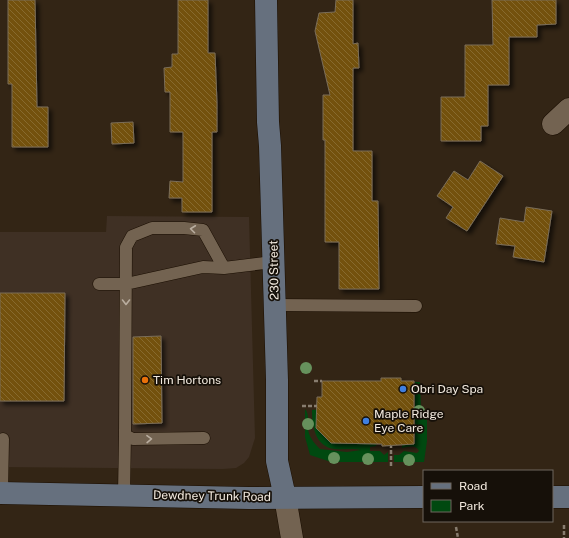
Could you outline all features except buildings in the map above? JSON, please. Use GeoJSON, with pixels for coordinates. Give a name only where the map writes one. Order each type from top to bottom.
{"type":"FeatureCollection","features":[{"type":"Feature","properties":{"kind":"street","name":"230 Street"},"geometry":{"type":"LineString","coordinates":[[266,0],[268,122],[277,380],[277,461],[292,538]]}},
{"type":"Feature","properties":{"kind":"street"},"geometry":{"type":"LineString","coordinates":[[553,124],[569,109]]}},
{"type":"Feature","properties":{"kind":"street","name":"Dewdney Trunk Road"},"geometry":{"type":"LineString","coordinates":[[1,493],[285,497],[423,497]]}},
{"type":"Feature","properties":{"kind":"street"},"geometry":{"type":"LineString","coordinates":[[553,497],[569,497]]}},
{"type":"Feature","properties":{"kind":"lane"},"geometry":{"type":"LineString","coordinates":[[124,494],[126,247],[132,236],[152,228],[184,228],[203,230],[224,268]]}},
{"type":"Feature","properties":{"kind":"lane"},"geometry":{"type":"LineString","coordinates":[[99,284],[126,284],[203,267],[224,268],[273,262]]}},
{"type":"Feature","properties":{"kind":"lane"},"geometry":{"type":"LineString","coordinates":[[274,305],[416,306]]}},
{"type":"Feature","properties":{"kind":"lane"},"geometry":{"type":"LineString","coordinates":[[125,435],[133,439],[204,438]]}},
{"type":"Feature","properties":{"kind":"lane"},"geometry":{"type":"LineString","coordinates":[[1,493],[2,439]]}},
{"type":"Feature","properties":{"kind":"path"},"geometry":{"type":"LineString","coordinates":[[314,381],[322,381]]}},
{"type":"Feature","properties":{"kind":"path"},"geometry":{"type":"LineString","coordinates":[[302,406],[316,406]]}},
{"type":"Feature","properties":{"kind":"path"},"geometry":{"type":"LineString","coordinates":[[391,446],[391,466]]}},
{"type":"Feature","properties":{"kind":"path"},"geometry":{"type":"LineString","coordinates":[[564,525],[564,538]]}},
{"type":"Feature","properties":{"kind":"path"},"geometry":{"type":"LineString","coordinates":[[456,527],[458,538]]}},
{"type":"Feature","properties":{"kind":"shaded area"},"geometry":{"type":"Polygon","coordinates":[[[107,216],[249,217],[255,438],[249,457],[244,463],[236,468],[0,467],[0,232],[106,232],[107,216]]]}},
{"type":"Feature","properties":{"kind":"green space"},"geometry":{"type":"Polygon","coordinates":[[[415,382],[420,382],[421,410],[427,418],[427,441],[424,462],[394,462],[394,455],[399,455],[404,451],[417,453],[419,451],[416,447],[402,448],[402,443],[415,443],[415,382]]]}},
{"type":"Feature","properties":{"kind":"green space"},"geometry":{"type":"Polygon","coordinates":[[[305,409],[308,416],[309,435],[320,449],[347,452],[361,450],[335,449],[328,447],[319,440],[314,429],[312,410],[321,409],[377,443],[376,446],[370,447],[370,451],[380,451],[384,455],[388,452],[388,462],[331,462],[310,455],[305,437],[305,409]]]}},
{"type":"Feature","properties":{"kind":"place","name":"Tim Hortons"},"geometry":{"type":"Point","coordinates":[145,380]}},
{"type":"Feature","properties":{"kind":"place","name":"Obri Day Spa"},"geometry":{"type":"Point","coordinates":[403,389]}},
{"type":"Feature","properties":{"kind":"place","name":"Maple Ridge Eye Care"},"geometry":{"type":"Point","coordinates":[366,421]}}]}
